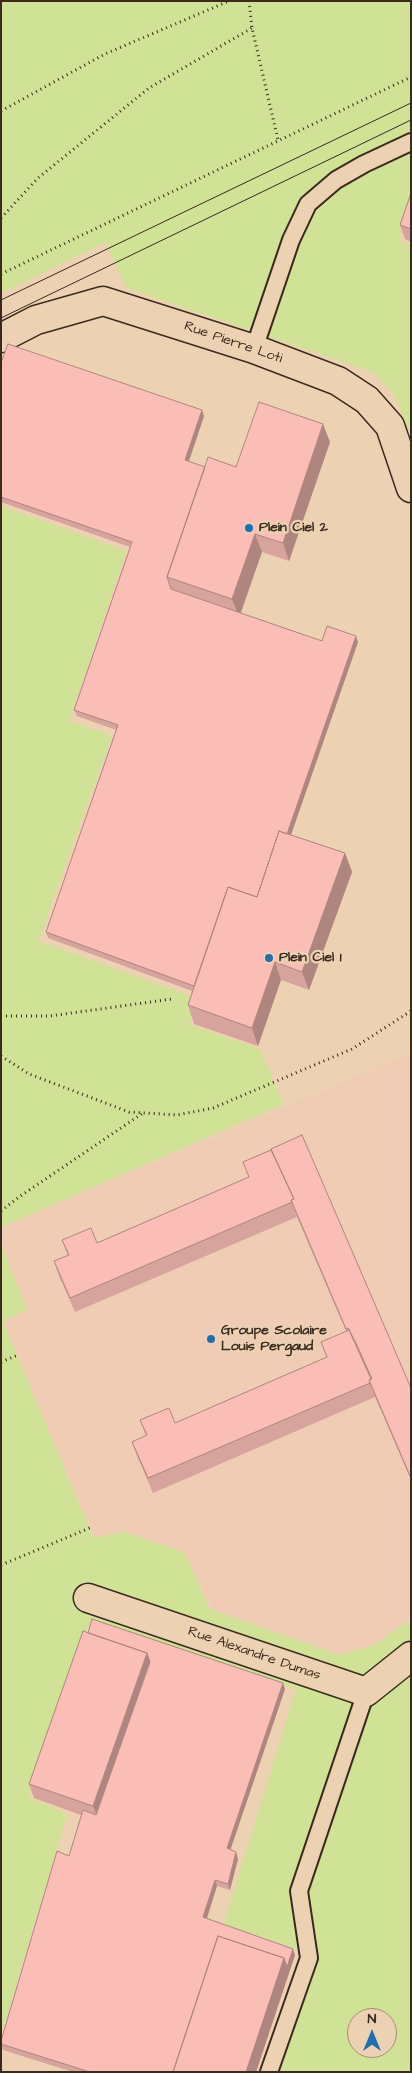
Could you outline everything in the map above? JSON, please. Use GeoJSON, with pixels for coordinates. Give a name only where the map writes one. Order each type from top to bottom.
{"type":"FeatureCollection","features":[{"type":"Feature","properties":{"kind":"street","name":"Rue Pierre Loti"},"geometry":{"type":"LineString","coordinates":[[1,338],[36,320],[103,301],[254,349],[338,381],[367,400],[390,426],[411,488]]}},
{"type":"Feature","properties":{"kind":"street","name":"Rue Alexandre Dumas"},"geometry":{"type":"LineString","coordinates":[[88,1598],[366,1692]]}},
{"type":"Feature","properties":{"kind":"street"},"geometry":{"type":"LineString","coordinates":[[366,1692],[411,1656]]}},
{"type":"Feature","properties":{"kind":"lane"},"geometry":{"type":"LineString","coordinates":[[254,349],[291,240],[308,204],[342,176],[411,142]]}},
{"type":"Feature","properties":{"kind":"lane"},"geometry":{"type":"LineString","coordinates":[[268,2072],[309,1958],[299,1891],[366,1692]]}},
{"type":"Feature","properties":{"kind":"path"},"geometry":{"type":"LineString","coordinates":[[1,111],[105,54],[229,1]]}},
{"type":"Feature","properties":{"kind":"path"},"geometry":{"type":"LineString","coordinates":[[249,1],[252,28],[278,140]]}},
{"type":"Feature","properties":{"kind":"path"},"geometry":{"type":"LineString","coordinates":[[1,218],[38,178],[150,88],[252,28]]}},
{"type":"Feature","properties":{"kind":"path"},"geometry":{"type":"LineString","coordinates":[[1,274],[411,77]]}},
{"type":"Feature","properties":{"kind":"path"},"geometry":{"type":"LineString","coordinates":[[1,1016],[50,1016],[172,999]]}},
{"type":"Feature","properties":{"kind":"path"},"geometry":{"type":"LineString","coordinates":[[1,1056],[29,1074],[129,1112],[177,1115],[213,1108],[352,1050],[411,1011]]}},
{"type":"Feature","properties":{"kind":"path"},"geometry":{"type":"LineString","coordinates":[[1,1211],[144,1113]]}},
{"type":"Feature","properties":{"kind":"path"},"geometry":{"type":"LineString","coordinates":[[1,1362],[18,1355]]}},
{"type":"Feature","properties":{"kind":"path"},"geometry":{"type":"LineString","coordinates":[[1,1566],[92,1527]]}},
{"type":"Feature","properties":{"kind":"shaded area","name":"Groupe Scolaire Louis Pergaud"},"geometry":{"type":"Polygon","coordinates":[[[411,1053],[411,1615],[373,1643],[339,1652],[212,1608],[187,1551],[123,1530],[95,1535],[5,1323],[29,1309],[1,1239],[1,1230],[411,1053]]]}},
{"type":"Feature","properties":{"kind":"green space"},"geometry":{"type":"Polygon","coordinates":[[[1,1],[411,1],[411,207],[399,241],[411,245],[411,435],[394,394],[373,372],[126,288],[106,242],[1,293],[1,1]]]}},
{"type":"Feature","properties":{"kind":"green space"},"geometry":{"type":"Polygon","coordinates":[[[1,506],[126,551],[69,721],[112,736],[38,941],[198,999],[190,1025],[260,1049],[283,1104],[1,1227],[1,506]]]}},
{"type":"Feature","properties":{"kind":"green space"},"geometry":{"type":"Polygon","coordinates":[[[1,1244],[26,1309],[3,1322],[93,1538],[124,1532],[185,1553],[209,1609],[339,1655],[375,1645],[411,1619],[411,2072],[280,2072],[318,1956],[224,1924],[296,1689],[91,1619],[28,1797],[67,1814],[1,2035],[1,1244]]]}},
{"type":"Feature","properties":{"kind":"building"},"geometry":{"type":"Polygon","coordinates":[[[411,193],[411,229],[400,225],[411,193]]]}},
{"type":"Feature","properties":{"kind":"building"},"geometry":{"type":"Polygon","coordinates":[[[8,344],[202,410],[185,460],[205,467],[167,577],[171,589],[322,641],[327,626],[356,636],[287,834],[279,831],[257,897],[228,887],[194,986],[46,932],[118,725],[74,710],[132,542],[1,497],[1,363],[8,344]]]}},
{"type":"Feature","properties":{"kind":"building","name":"Plein Ciel 2"},"geometry":{"type":"Polygon","coordinates":[[[259,402],[323,424],[283,543],[255,534],[232,599],[167,577],[208,457],[236,467],[259,402]]]}},
{"type":"Feature","properties":{"kind":"building","name":"Plein Ciel 1"},"geometry":{"type":"Polygon","coordinates":[[[279,831],[345,853],[302,972],[275,962],[252,1028],[188,1005],[228,887],[257,897],[279,831]]]}},
{"type":"Feature","properties":{"kind":"building"},"geometry":{"type":"Polygon","coordinates":[[[302,1135],[411,1388],[411,1478],[369,1380],[372,1379],[355,1341],[348,1328],[346,1329],[291,1200],[294,1199],[271,1149],[302,1135]]]}},
{"type":"Feature","properties":{"kind":"building"},"geometry":{"type":"Polygon","coordinates":[[[271,1150],[294,1199],[291,1200],[292,1202],[70,1298],[54,1261],[69,1255],[62,1240],[91,1228],[97,1243],[249,1177],[243,1162],[271,1150]]]}},
{"type":"Feature","properties":{"kind":"building"},"geometry":{"type":"Polygon","coordinates":[[[349,1330],[371,1379],[369,1380],[370,1383],[148,1478],[132,1442],[147,1435],[140,1420],[169,1408],[175,1423],[327,1357],[321,1342],[349,1330]]]}},
{"type":"Feature","properties":{"kind":"building"},"geometry":{"type":"Polygon","coordinates":[[[92,1619],[283,1683],[227,1848],[236,1852],[228,1884],[215,1880],[203,1917],[293,1949],[287,1967],[284,1958],[218,1936],[173,2072],[90,2072],[1,2044],[57,1851],[69,1856],[83,1810],[96,1815],[150,1662],[147,1653],[88,1633],[92,1619]]]}},
{"type":"Feature","properties":{"kind":"building"},"geometry":{"type":"Polygon","coordinates":[[[83,1631],[147,1653],[93,1806],[29,1784],[83,1631]]]}},
{"type":"Feature","properties":{"kind":"building"},"geometry":{"type":"Polygon","coordinates":[[[218,1936],[284,1958],[246,2072],[173,2072],[218,1936]]]}},
{"type":"Feature","properties":{"kind":"tram line"},"geometry":{"type":"LineString","coordinates":[[1,300],[411,103]]}},
{"type":"Feature","properties":{"kind":"tram line"},"geometry":{"type":"LineString","coordinates":[[1,318],[411,120]]}},
{"type":"Feature","properties":{"kind":"place","name":"Plein Ciel 2"},"geometry":{"type":"Point","coordinates":[249,528]}},
{"type":"Feature","properties":{"kind":"place","name":"Plein Ciel 1"},"geometry":{"type":"Point","coordinates":[269,958]}},
{"type":"Feature","properties":{"kind":"place","name":"Groupe Scolaire Louis Pergaud"},"geometry":{"type":"Point","coordinates":[211,1339]}}]}
